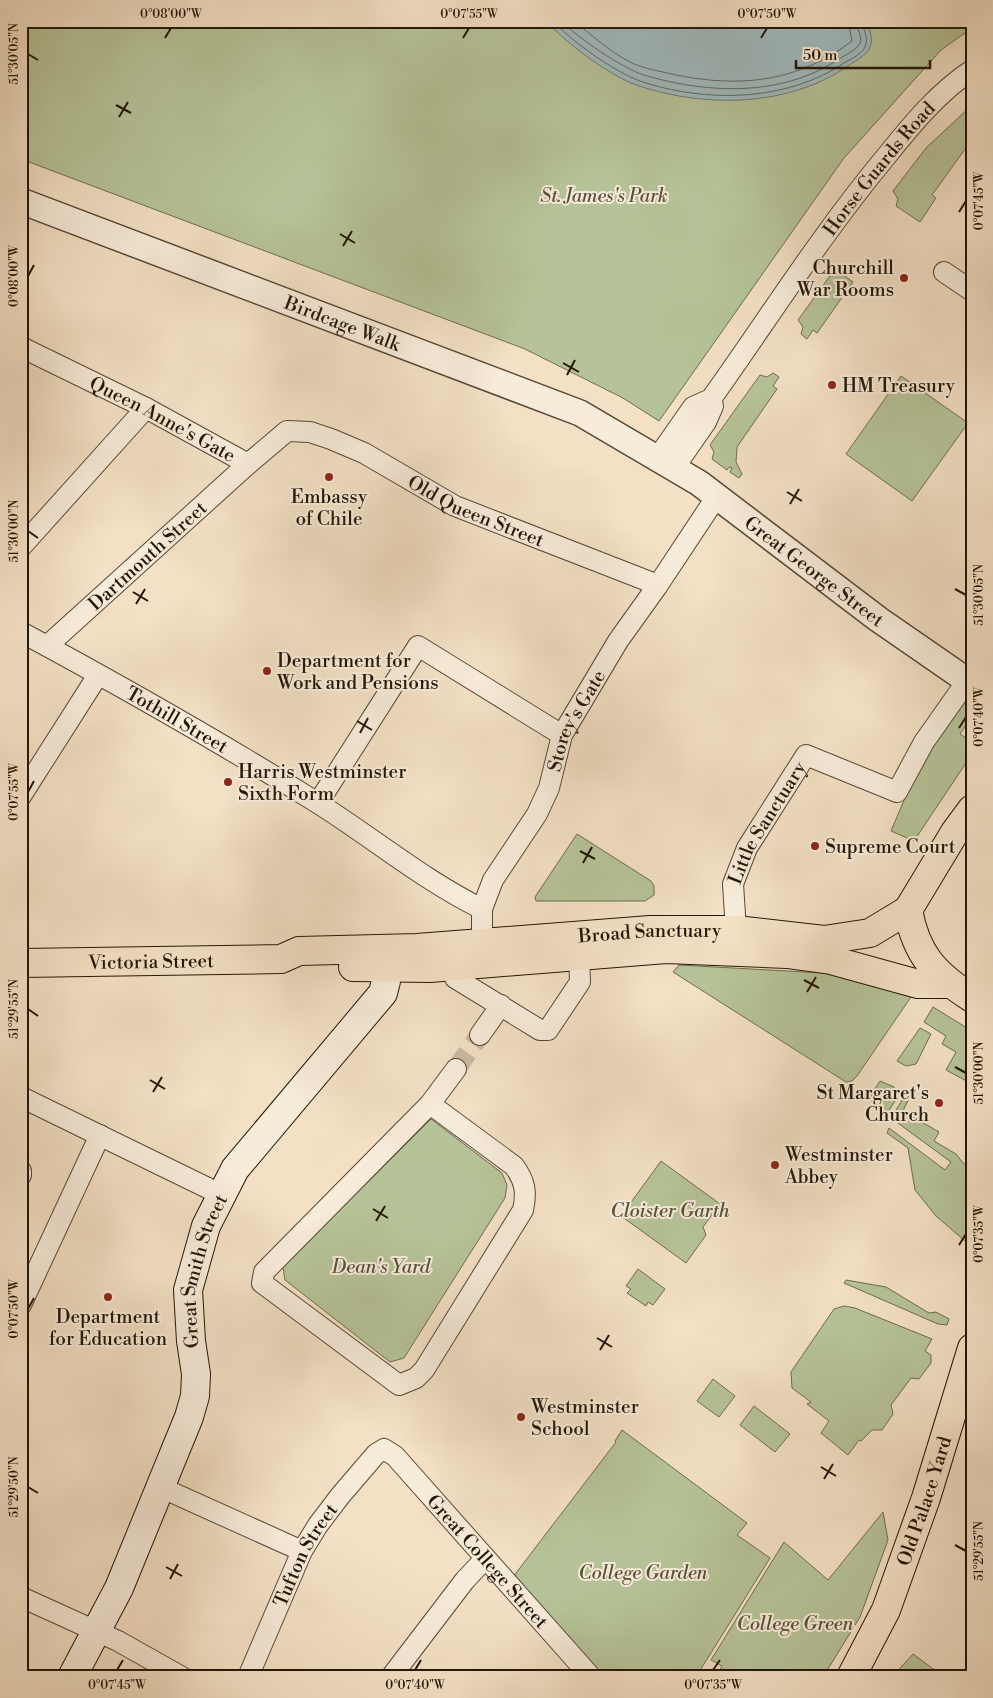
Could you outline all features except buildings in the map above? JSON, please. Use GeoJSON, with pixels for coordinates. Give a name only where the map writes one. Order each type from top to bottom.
{"type":"FeatureCollection","features":[{"type":"Feature","properties":{"kind":"main road"},"geometry":{"type":"LineString","coordinates":[[961,991],[931,966],[920,950],[908,910],[955,832],[972,808]]}},
{"type":"Feature","properties":{"kind":"main road","name":"Broad Sanctuary"},"geometry":{"type":"LineString","coordinates":[[385,959],[482,953],[650,930],[736,930],[812,939],[846,938],[870,934],[908,910]]}},
{"type":"Feature","properties":{"kind":"main road","name":"Broad Sanctuary"},"geometry":{"type":"LineString","coordinates":[[385,959],[452,966],[482,953],[579,955],[666,949],[787,954],[831,960],[892,978],[961,991]]}},
{"type":"Feature","properties":{"kind":"main road","name":"Victoria Street"},"geometry":{"type":"LineString","coordinates":[[21,963],[281,959],[299,951],[385,959]]}},
{"type":"Feature","properties":{"kind":"main road","name":"Great Smith Street"},"geometry":{"type":"LineString","coordinates":[[72,1677],[119,1588],[189,1417],[195,1396],[196,1374],[191,1341],[188,1290],[206,1226],[220,1194],[235,1169],[377,1002],[383,993],[386,981],[385,959]]}},
{"type":"Feature","properties":{"kind":"main road","name":"Old Palace Yard"},"geometry":{"type":"LineString","coordinates":[[851,1677],[880,1623],[926,1498],[972,1348]]}},
{"type":"Feature","properties":{"kind":"street","name":"Horse Guards Road"},"geometry":{"type":"LineString","coordinates":[[666,462],[706,422],[713,406],[711,399],[852,196],[912,124],[960,78],[972,70]]}},
{"type":"Feature","properties":{"kind":"street","name":"Birdcage Walk"},"geometry":{"type":"LineString","coordinates":[[21,201],[580,412],[666,462]]}},
{"type":"Feature","properties":{"kind":"street"},"geometry":{"type":"LineString","coordinates":[[944,272],[972,291]]}},
{"type":"Feature","properties":{"kind":"street","name":"Queen Anne's Gate"},"geometry":{"type":"LineString","coordinates":[[21,347],[146,408],[248,464],[287,431],[298,430]]}},
{"type":"Feature","properties":{"kind":"street"},"geometry":{"type":"LineString","coordinates":[[21,547],[146,408]]}},
{"type":"Feature","properties":{"kind":"street","name":"Old Queen Street"},"geometry":{"type":"LineString","coordinates":[[298,430],[331,439],[364,453],[455,506],[658,585]]}},
{"type":"Feature","properties":{"kind":"street","name":"Great George Street"},"geometry":{"type":"LineString","coordinates":[[666,462],[716,496],[878,619],[969,682]]}},
{"type":"Feature","properties":{"kind":"street","name":"Dartmouth Street"},"geometry":{"type":"LineString","coordinates":[[48,646],[248,464]]}},
{"type":"Feature","properties":{"kind":"street","name":"Storey's Gate"},"geometry":{"type":"LineString","coordinates":[[482,953],[482,909],[493,880],[537,814],[549,788],[562,735],[618,641],[658,585],[716,496]]}},
{"type":"Feature","properties":{"kind":"street","name":"Tothill Street"},"geometry":{"type":"LineString","coordinates":[[21,632],[318,803],[428,877],[482,909]]}},
{"type":"Feature","properties":{"kind":"street"},"geometry":{"type":"LineString","coordinates":[[318,803],[418,646],[562,735]]}},
{"type":"Feature","properties":{"kind":"street"},"geometry":{"type":"LineString","coordinates":[[21,796],[98,675]]}},
{"type":"Feature","properties":{"kind":"street","name":"Little Sanctuary"},"geometry":{"type":"LineString","coordinates":[[736,930],[733,884],[747,848],[806,755],[896,792],[924,742],[969,682]]}},
{"type":"Feature","properties":{"kind":"street"},"geometry":{"type":"LineString","coordinates":[[452,966],[455,978],[501,1004],[540,1030],[548,1030],[580,982],[579,955]]}},
{"type":"Feature","properties":{"kind":"street"},"geometry":{"type":"LineString","coordinates":[[480,1036],[501,1004]]}},
{"type":"Feature","properties":{"kind":"street"},"geometry":{"type":"LineString","coordinates":[[430,1104],[514,1166],[523,1179],[527,1195],[523,1210],[424,1370],[416,1378],[400,1385],[262,1283],[263,1277],[264,1272],[430,1104],[456,1068]]}},
{"type":"Feature","properties":{"kind":"street"},"geometry":{"type":"LineString","coordinates":[[22,1098],[220,1194]]}},
{"type":"Feature","properties":{"kind":"street"},"geometry":{"type":"LineString","coordinates":[[21,1305],[100,1135]]}},
{"type":"Feature","properties":{"kind":"street"},"geometry":{"type":"LineString","coordinates":[[21,1170],[21,1176]]}},
{"type":"Feature","properties":{"kind":"street","name":"Tufton Street"},"geometry":{"type":"LineString","coordinates":[[248,1677],[302,1551],[318,1525],[345,1491],[376,1454],[384,1449]]}},
{"type":"Feature","properties":{"kind":"street","name":"Great College Street"},"geometry":{"type":"LineString","coordinates":[[384,1449],[395,1456],[591,1677]]}},
{"type":"Feature","properties":{"kind":"street"},"geometry":{"type":"LineString","coordinates":[[160,1487],[302,1551]]}},
{"type":"Feature","properties":{"kind":"street"},"geometry":{"type":"LineString","coordinates":[[391,1677],[465,1580],[485,1559]]}},
{"type":"Feature","properties":{"kind":"street"},"geometry":{"type":"LineString","coordinates":[[21,1597],[96,1631],[182,1677]]}},
{"type":"Feature","properties":{"kind":"green space","name":"St. James's Park"},"geometry":{"type":"Polygon","coordinates":[[[21,21],[972,21],[972,28],[941,50],[844,158],[659,421],[623,398],[525,349],[21,159],[21,21]]]}},
{"type":"Feature","properties":{"kind":"green space"},"geometry":{"type":"Polygon","coordinates":[[[972,105],[972,148],[968,145],[932,195],[936,198],[920,222],[896,206],[898,199],[893,191],[926,148],[972,105]]]}},
{"type":"Feature","properties":{"kind":"green space"},"geometry":{"type":"Polygon","coordinates":[[[835,269],[853,282],[817,333],[813,330],[807,339],[801,334],[803,327],[798,320],[835,269]]]}},
{"type":"Feature","properties":{"kind":"green space"},"geometry":{"type":"Polygon","coordinates":[[[773,373],[779,377],[773,386],[777,389],[737,447],[736,462],[742,474],[739,478],[730,472],[732,468],[729,467],[727,470],[712,459],[714,452],[710,445],[760,375],[767,377],[773,373]]]}},
{"type":"Feature","properties":{"kind":"green space"},"geometry":{"type":"Polygon","coordinates":[[[901,376],[968,423],[912,501],[846,454],[901,376]]]}},
{"type":"Feature","properties":{"kind":"green space"},"geometry":{"type":"Polygon","coordinates":[[[958,699],[972,709],[972,717],[960,734],[972,742],[972,754],[914,841],[891,831],[919,765],[958,699]]]}},
{"type":"Feature","properties":{"kind":"green space"},"geometry":{"type":"Polygon","coordinates":[[[577,834],[651,881],[654,886],[654,895],[645,901],[536,901],[535,897],[577,834]]]}},
{"type":"Feature","properties":{"kind":"green space"},"geometry":{"type":"Polygon","coordinates":[[[679,965],[823,973],[864,980],[913,994],[857,1076],[852,1081],[846,1082],[673,972],[679,965]]]}},
{"type":"Feature","properties":{"kind":"green space"},"geometry":{"type":"Polygon","coordinates":[[[933,1007],[972,1031],[972,1084],[946,1070],[956,1052],[942,1044],[946,1036],[924,1022],[933,1007]]]}},
{"type":"Feature","properties":{"kind":"green space"},"geometry":{"type":"Polygon","coordinates":[[[920,1028],[931,1034],[916,1064],[906,1066],[897,1061],[920,1028]]]}},
{"type":"Feature","properties":{"kind":"green space"},"geometry":{"type":"Polygon","coordinates":[[[880,1081],[894,1087],[897,1098],[886,1115],[872,1102],[871,1095],[880,1081]]]}},
{"type":"Feature","properties":{"kind":"green space"},"geometry":{"type":"Polygon","coordinates":[[[906,1094],[910,1096],[903,1111],[939,1132],[934,1141],[956,1154],[963,1163],[972,1168],[972,1247],[936,1216],[915,1190],[908,1148],[887,1133],[889,1128],[945,1170],[951,1162],[891,1118],[906,1094]]]}},
{"type":"Feature","properties":{"kind":"green space","name":"Dean's Yard"},"geometry":{"type":"Polygon","coordinates":[[[431,1119],[502,1173],[507,1185],[505,1198],[404,1358],[390,1362],[285,1280],[283,1267],[431,1119]]]}},
{"type":"Feature","properties":{"kind":"green space","name":"Cloister Garth"},"geometry":{"type":"Polygon","coordinates":[[[661,1161],[720,1204],[703,1227],[706,1235],[686,1263],[621,1216],[661,1161]]]}},
{"type":"Feature","properties":{"kind":"green space"},"geometry":{"type":"Polygon","coordinates":[[[638,1269],[665,1289],[653,1305],[648,1302],[646,1306],[627,1293],[631,1289],[626,1286],[638,1269]]]}},
{"type":"Feature","properties":{"kind":"green space"},"geometry":{"type":"Polygon","coordinates":[[[846,1280],[886,1287],[929,1313],[936,1312],[949,1319],[947,1325],[938,1324],[844,1283],[846,1280]]]}},
{"type":"Feature","properties":{"kind":"green space"},"geometry":{"type":"Polygon","coordinates":[[[844,1306],[855,1308],[932,1339],[925,1351],[931,1355],[931,1363],[919,1379],[911,1378],[891,1405],[893,1414],[882,1430],[872,1430],[861,1441],[859,1440],[848,1455],[821,1433],[829,1421],[807,1404],[811,1402],[792,1388],[791,1372],[834,1309],[844,1306]]]}},
{"type":"Feature","properties":{"kind":"green space"},"geometry":{"type":"Polygon","coordinates":[[[713,1379],[735,1396],[719,1417],[697,1401],[713,1379]]]}},
{"type":"Feature","properties":{"kind":"green space"},"geometry":{"type":"Polygon","coordinates":[[[754,1406],[790,1434],[775,1452],[740,1425],[754,1406]]]}},
{"type":"Feature","properties":{"kind":"green space","name":"College Garden"},"geometry":{"type":"Polygon","coordinates":[[[622,1430],[747,1523],[737,1535],[770,1558],[696,1677],[604,1677],[513,1577],[616,1442],[622,1430]]]}},
{"type":"Feature","properties":{"kind":"green space","name":"College Green"},"geometry":{"type":"Polygon","coordinates":[[[883,1512],[888,1540],[860,1617],[823,1677],[716,1677],[722,1666],[711,1660],[784,1542],[828,1580],[883,1512]]]}},
{"type":"Feature","properties":{"kind":"green space"},"geometry":{"type":"Polygon","coordinates":[[[913,1654],[944,1677],[892,1677],[913,1654]]]}},
{"type":"Feature","properties":{"kind":"water"},"geometry":{"type":"Polygon","coordinates":[[[546,21],[866,21],[870,30],[871,43],[866,53],[855,61],[825,80],[800,90],[746,100],[719,100],[665,93],[628,82],[590,58],[565,39],[546,21]]]}},
{"type":"Feature","properties":{"kind":"tunnel"},"geometry":{"type":"LineString","coordinates":[[456,1069],[480,1035]]}},
{"type":"Feature","properties":{"kind":"place","name":"Churchill War Rooms"},"geometry":{"type":"Point","coordinates":[904,278]}},
{"type":"Feature","properties":{"kind":"place","name":"HM Treasury"},"geometry":{"type":"Point","coordinates":[832,385]}},
{"type":"Feature","properties":{"kind":"place","name":"Embassy of Chile"},"geometry":{"type":"Point","coordinates":[329,477]}},
{"type":"Feature","properties":{"kind":"place","name":"Department for Work and Pensions"},"geometry":{"type":"Point","coordinates":[267,671]}},
{"type":"Feature","properties":{"kind":"place","name":"Harris Westminster Sixth Form"},"geometry":{"type":"Point","coordinates":[228,782]}},
{"type":"Feature","properties":{"kind":"place","name":"Supreme Court"},"geometry":{"type":"Point","coordinates":[815,846]}},
{"type":"Feature","properties":{"kind":"place","name":"St Margaret's Church"},"geometry":{"type":"Point","coordinates":[939,1103]}},
{"type":"Feature","properties":{"kind":"place","name":"Westminster Abbey"},"geometry":{"type":"Point","coordinates":[775,1165]}},
{"type":"Feature","properties":{"kind":"place","name":"Department for Education"},"geometry":{"type":"Point","coordinates":[108,1297]}},
{"type":"Feature","properties":{"kind":"place","name":"Westminster School"},"geometry":{"type":"Point","coordinates":[521,1417]}}]}
